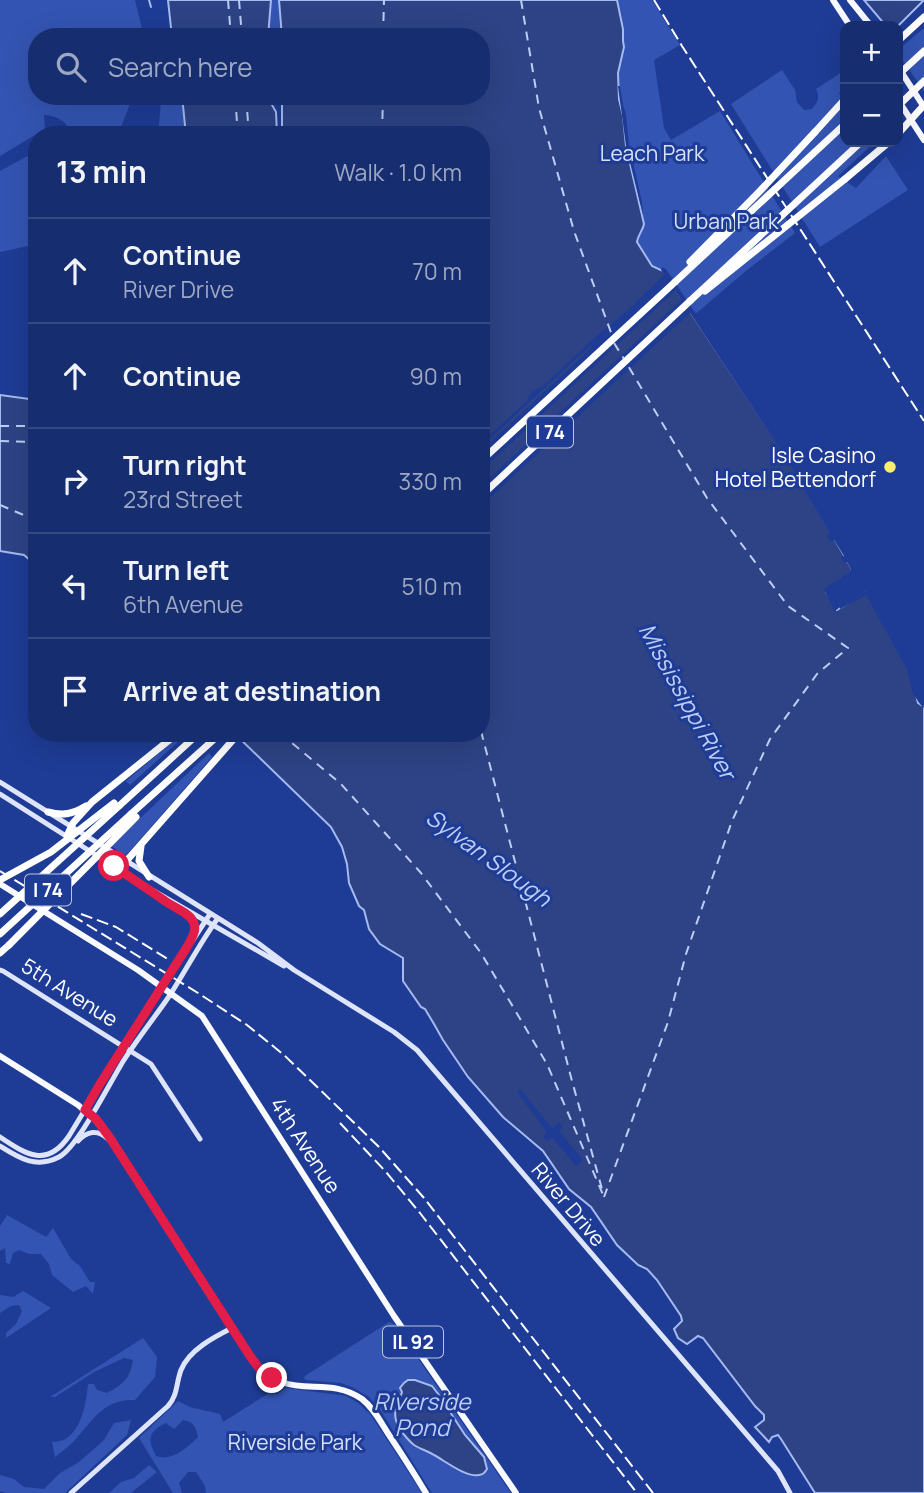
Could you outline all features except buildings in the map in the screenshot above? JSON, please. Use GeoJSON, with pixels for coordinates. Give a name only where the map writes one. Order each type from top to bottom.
{"type":"FeatureCollection","features":[{"type":"Feature","properties":{"kind":"highway"},"geometry":{"type":"LineString","coordinates":[[903,36],[924,17]]}},
{"type":"Feature","properties":{"kind":"highway"},"geometry":{"type":"LineString","coordinates":[[903,70],[924,51]]}},
{"type":"Feature","properties":{"kind":"highway"},"geometry":{"type":"LineString","coordinates":[[903,101],[924,81]]}},
{"type":"Feature","properties":{"kind":"highway"},"geometry":{"type":"LineString","coordinates":[[675,282],[696,256],[760,192],[840,104]]}},
{"type":"Feature","properties":{"kind":"highway"},"geometry":{"type":"LineString","coordinates":[[903,129],[924,106]]}},
{"type":"Feature","properties":{"kind":"highway","name":"I 74"},"geometry":{"type":"LineString","coordinates":[[490,453],[840,129]]}},
{"type":"Feature","properties":{"kind":"highway","name":"I 74"},"geometry":{"type":"LineString","coordinates":[[490,488],[855,147]]}},
{"type":"Feature","properties":{"kind":"highway"},"geometry":{"type":"LineString","coordinates":[[690,301],[727,275],[883,147]]}},
{"type":"Feature","properties":{"kind":"highway"},"geometry":{"type":"LineString","coordinates":[[48,812],[70,814],[92,802],[167,742]]}},
{"type":"Feature","properties":{"kind":"highway"},"geometry":{"type":"LineString","coordinates":[[0,882],[51,852],[116,804],[189,742]]}},
{"type":"Feature","properties":{"kind":"highway"},"geometry":{"type":"LineString","coordinates":[[0,953],[156,793],[212,742]]}},
{"type":"Feature","properties":{"kind":"highway"},"geometry":{"type":"LineString","coordinates":[[114,866],[125,861],[142,844],[231,742]]}},
{"type":"Feature","properties":{"kind":"highway"},"geometry":{"type":"LineString","coordinates":[[67,836],[71,827],[92,802]]}},
{"type":"Feature","properties":{"kind":"highway","name":"I 74"},"geometry":{"type":"LineString","coordinates":[[0,914],[116,804]]}},
{"type":"Feature","properties":{"kind":"highway","name":"I 74"},"geometry":{"type":"LineString","coordinates":[[0,934],[133,816]]}},
{"type":"Feature","properties":{"kind":"highway"},"geometry":{"type":"LineString","coordinates":[[142,844],[139,860],[149,877]]}},
{"type":"Feature","properties":{"kind":"main road"},"geometry":{"type":"LineString","coordinates":[[833,0],[847,21]]}},
{"type":"Feature","properties":{"kind":"main road"},"geometry":{"type":"LineString","coordinates":[[850,0],[867,21]]}},
{"type":"Feature","properties":{"kind":"main road"},"geometry":{"type":"LineString","coordinates":[[903,74],[924,106]]}},
{"type":"Feature","properties":{"kind":"main road"},"geometry":{"type":"LineString","coordinates":[[903,108],[924,140]]}},
{"type":"Feature","properties":{"kind":"main road","name":"4th Avenue"},"geometry":{"type":"LineString","coordinates":[[0,882],[138,970],[196,1011],[207,1023],[394,1315],[516,1493]]}},
{"type":"Feature","properties":{"kind":"main road"},"geometry":{"type":"LineString","coordinates":[[0,1056],[88,1113],[106,1131],[259,1368],[272,1378],[287,1384],[341,1390],[362,1399],[378,1417],[426,1493]]}},
{"type":"Feature","properties":{"kind":"street","name":"River Drive"},"geometry":{"type":"LineString","coordinates":[[0,782],[258,943],[294,970],[394,1032],[417,1050],[778,1471],[790,1493]]}},
{"type":"Feature","properties":{"kind":"street","name":"River Drive"},"geometry":{"type":"LineString","coordinates":[[0,793],[151,890],[294,970]]}},
{"type":"Feature","properties":{"kind":"street"},"geometry":{"type":"LineString","coordinates":[[151,890],[191,919],[195,930],[187,947]]}},
{"type":"Feature","properties":{"kind":"street"},"geometry":{"type":"LineString","coordinates":[[66,1153],[124,1046],[210,914]]}},
{"type":"Feature","properties":{"kind":"street"},"geometry":{"type":"LineString","coordinates":[[0,1138],[27,1154],[40,1156],[60,1148],[88,1113],[171,994],[218,918]]}},
{"type":"Feature","properties":{"kind":"street","name":"5th Avenue"},"geometry":{"type":"LineString","coordinates":[[0,970],[153,1066],[200,1139]]}},
{"type":"Feature","properties":{"kind":"street"},"geometry":{"type":"LineString","coordinates":[[0,1146],[24,1160],[42,1163],[66,1153],[85,1134],[93,1132],[106,1137],[123,1157]]}},
{"type":"Feature","properties":{"kind":"street"},"geometry":{"type":"LineString","coordinates":[[71,1493],[169,1406],[175,1397],[185,1363],[191,1355],[232,1328]]}},
{"type":"Feature","properties":{"kind":"green space"},"geometry":{"type":"Polygon","coordinates":[[[0,0],[135,0],[142,28],[28,28],[28,105],[130,105],[121,126],[67,126],[61,120],[44,115],[45,126],[28,126],[28,139],[0,156],[0,0]]]}},
{"type":"Feature","properties":{"kind":"green space"},"geometry":{"type":"Polygon","coordinates":[[[271,0],[279,0],[281,28],[269,28],[271,0]]]}},
{"type":"Feature","properties":{"kind":"green space","name":"Urban Park"},"geometry":{"type":"Polygon","coordinates":[[[617,0],[652,0],[680,45],[654,60],[664,128],[671,140],[720,111],[795,233],[693,316],[663,271],[652,266],[637,242],[643,228],[634,213],[617,77],[623,29],[617,0]]]}},
{"type":"Feature","properties":{"kind":"green space"},"geometry":{"type":"Polygon","coordinates":[[[924,28],[924,91],[903,61],[903,46],[924,28]]]}},
{"type":"Feature","properties":{"kind":"green space","name":"Urban Park"},"geometry":{"type":"Polygon","coordinates":[[[782,70],[795,90],[797,102],[804,110],[812,109],[818,97],[816,89],[840,73],[840,147],[870,147],[838,176],[856,188],[886,156],[908,190],[820,247],[731,104],[782,70]]]}},
{"type":"Feature","properties":{"kind":"green space"},"geometry":{"type":"Polygon","coordinates":[[[161,105],[183,105],[185,126],[159,126],[161,105]]]}},
{"type":"Feature","properties":{"kind":"green space"},"geometry":{"type":"Polygon","coordinates":[[[28,156],[28,246],[0,252],[0,171],[28,156]]]}},
{"type":"Feature","properties":{"kind":"green space"},"geometry":{"type":"Polygon","coordinates":[[[172,742],[178,742],[130,785],[126,781],[172,742]]]}},
{"type":"Feature","properties":{"kind":"green space"},"geometry":{"type":"Polygon","coordinates":[[[209,753],[212,757],[128,853],[125,855],[111,846],[209,753]]]}},
{"type":"Feature","properties":{"kind":"green space"},"geometry":{"type":"Polygon","coordinates":[[[7,1215],[46,1237],[53,1228],[71,1259],[80,1266],[90,1282],[95,1282],[93,1294],[86,1286],[73,1292],[52,1275],[49,1264],[41,1254],[29,1254],[19,1250],[13,1253],[10,1264],[6,1263],[5,1248],[0,1251],[0,1226],[7,1215]]]}},
{"type":"Feature","properties":{"kind":"green space"},"geometry":{"type":"Polygon","coordinates":[[[23,1291],[51,1308],[6,1338],[6,1333],[16,1324],[22,1311],[19,1305],[11,1306],[0,1313],[0,1295],[13,1297],[23,1291]]]}},
{"type":"Feature","properties":{"kind":"green space","name":"Riverside Park"},"geometry":{"type":"Polygon","coordinates":[[[389,1322],[394,1324],[511,1493],[432,1493],[381,1411],[369,1397],[341,1383],[304,1378],[389,1322]]]}},
{"type":"Feature","properties":{"kind":"green space"},"geometry":{"type":"Polygon","coordinates":[[[143,1338],[157,1357],[155,1377],[135,1400],[124,1400],[106,1407],[55,1457],[52,1442],[62,1441],[75,1430],[83,1412],[88,1384],[94,1384],[97,1390],[107,1393],[125,1380],[133,1360],[124,1358],[94,1372],[55,1397],[50,1397],[143,1338]]]}},
{"type":"Feature","properties":{"kind":"green space","name":"Riverside Park"},"geometry":{"type":"Polygon","coordinates":[[[286,1388],[346,1396],[358,1403],[370,1414],[422,1493],[206,1493],[205,1486],[196,1472],[188,1472],[179,1483],[182,1493],[173,1493],[139,1438],[178,1401],[190,1407],[220,1414],[223,1422],[269,1393],[277,1394],[286,1388]],[[183,1420],[174,1429],[166,1423],[153,1433],[150,1441],[156,1456],[173,1456],[198,1437],[194,1426],[183,1420]]]}},
{"type":"Feature","properties":{"kind":"green space"},"geometry":{"type":"Polygon","coordinates":[[[131,1420],[127,1435],[65,1493],[0,1491],[0,1475],[14,1479],[24,1487],[44,1489],[60,1473],[79,1462],[104,1440],[114,1423],[131,1420]]]}},
{"type":"Feature","properties":{"kind":"green space"},"geometry":{"type":"Polygon","coordinates":[[[149,1465],[157,1472],[131,1493],[109,1493],[121,1482],[134,1478],[149,1465]]]}},
{"type":"Feature","properties":{"kind":"water"},"geometry":{"type":"Polygon","coordinates":[[[168,0],[271,0],[269,28],[171,28],[168,0]]]}},
{"type":"Feature","properties":{"kind":"water"},"geometry":{"type":"Polygon","coordinates":[[[279,0],[617,0],[624,47],[618,73],[619,99],[626,146],[644,224],[637,242],[652,266],[663,271],[783,451],[852,569],[849,577],[826,592],[837,610],[867,592],[909,669],[918,703],[924,707],[924,1493],[815,1493],[778,1435],[772,1437],[769,1442],[755,1427],[764,1420],[764,1415],[703,1338],[698,1336],[687,1344],[678,1338],[674,1329],[682,1321],[681,1316],[657,1280],[617,1245],[591,1207],[569,1189],[543,1151],[503,1117],[468,1077],[425,1009],[403,981],[403,958],[380,944],[369,929],[364,910],[359,906],[349,883],[342,847],[331,827],[243,742],[490,742],[490,126],[282,126],[282,105],[490,105],[490,28],[281,28],[279,0]]]}},
{"type":"Feature","properties":{"kind":"water"},"geometry":{"type":"Polygon","coordinates":[[[864,0],[924,0],[903,21],[882,21],[864,0]]]}},
{"type":"Feature","properties":{"kind":"water"},"geometry":{"type":"Polygon","coordinates":[[[183,105],[272,105],[276,112],[277,126],[185,126],[183,105]]]}},
{"type":"Feature","properties":{"kind":"water"},"geometry":{"type":"Polygon","coordinates":[[[0,395],[28,399],[28,558],[24,555],[0,551],[0,395]]]}},
{"type":"Feature","properties":{"kind":"water","name":"Riverside Pond"},"geometry":{"type":"Polygon","coordinates":[[[408,1380],[432,1386],[465,1435],[484,1457],[487,1469],[484,1473],[474,1475],[462,1472],[414,1445],[405,1435],[395,1414],[402,1392],[400,1388],[408,1380]]]}},
{"type":"Feature","properties":{"kind":"pier"},"geometry":{"type":"Polygon","coordinates":[[[618,86],[626,114],[629,145],[643,215],[626,146],[618,86]]]}},
{"type":"Feature","properties":{"kind":"pier"},"geometry":{"type":"Polygon","coordinates":[[[662,267],[666,269],[786,449],[855,568],[853,576],[830,592],[838,609],[834,610],[824,590],[851,569],[841,558],[844,556],[834,540],[830,542],[827,536],[830,534],[782,452],[690,313],[490,498],[490,478],[681,300],[675,291],[490,463],[490,443],[592,347],[490,439],[490,435],[527,401],[532,391],[543,386],[628,310],[664,275],[662,267]]]}},
{"type":"Feature","properties":{"kind":"pier"},"geometry":{"type":"Polygon","coordinates":[[[868,590],[912,668],[923,708],[913,694],[907,669],[866,595],[840,609],[839,606],[868,590]]]}},
{"type":"Feature","properties":{"kind":"pier"},"geometry":{"type":"Polygon","coordinates":[[[520,1089],[552,1128],[560,1122],[563,1127],[559,1131],[583,1160],[576,1166],[552,1137],[547,1141],[543,1136],[547,1132],[517,1092],[520,1089]]]}},
{"type":"Feature","properties":{"kind":"waterway"},"geometry":{"type":"LineString","coordinates":[[149,0],[151,7]]}},
{"type":"Feature","properties":{"kind":"ferry route"},"geometry":{"type":"LineString","coordinates":[[228,0],[230,28]]}},
{"type":"Feature","properties":{"kind":"ferry route"},"geometry":{"type":"LineString","coordinates":[[239,0],[241,28]]}},
{"type":"Feature","properties":{"kind":"ferry route"},"geometry":{"type":"LineString","coordinates":[[383,28],[384,0]]}},
{"type":"Feature","properties":{"kind":"ferry route"},"geometry":{"type":"LineString","coordinates":[[521,0],[539,108],[574,231],[613,338]]}},
{"type":"Feature","properties":{"kind":"ferry route"},"geometry":{"type":"LineString","coordinates":[[236,105],[237,126]]}},
{"type":"Feature","properties":{"kind":"ferry route"},"geometry":{"type":"LineString","coordinates":[[247,105],[248,126]]}},
{"type":"Feature","properties":{"kind":"ferry route"},"geometry":{"type":"LineString","coordinates":[[382,126],[383,105]]}},
{"type":"Feature","properties":{"kind":"ferry route"},"geometry":{"type":"LineString","coordinates":[[614,343],[624,359]]}},
{"type":"Feature","properties":{"kind":"ferry route"},"geometry":{"type":"LineString","coordinates":[[604,1197],[668,1022],[686,954],[732,821],[770,739],[817,674],[848,648],[788,606],[707,498],[627,364]]}},
{"type":"Feature","properties":{"kind":"ferry route"},"geometry":{"type":"LineString","coordinates":[[0,426],[28,426]]}},
{"type":"Feature","properties":{"kind":"ferry route"},"geometry":{"type":"LineString","coordinates":[[0,441],[28,442]]}},
{"type":"Feature","properties":{"kind":"ferry route"},"geometry":{"type":"LineString","coordinates":[[0,505],[28,517]]}},
{"type":"Feature","properties":{"kind":"ferry route"},"geometry":{"type":"LineString","coordinates":[[291,742],[341,784],[421,873],[481,953],[547,1064],[604,1197]]}},
{"type":"Feature","properties":{"kind":"ferry route"},"geometry":{"type":"LineString","coordinates":[[484,742],[602,1189]]}},
{"type":"Feature","properties":{"kind":"railway"},"geometry":{"type":"LineString","coordinates":[[654,0],[924,421]]}},
{"type":"Feature","properties":{"kind":"railway"},"geometry":{"type":"LineString","coordinates":[[0,871],[198,993],[247,1025],[284,1055],[379,1147],[424,1198],[653,1493]]}},
{"type":"Feature","properties":{"kind":"railway"},"geometry":{"type":"LineString","coordinates":[[81,914],[116,927],[171,961]]}},
{"type":"Feature","properties":{"kind":"railway"},"geometry":{"type":"LineString","coordinates":[[340,1123],[420,1213],[637,1493]]}},
{"type":"Feature","properties":{"kind":"place","name":"Isle Casino Hotel Bettendorf"},"geometry":{"type":"Point","coordinates":[890,467]}},
{"type":"Feature","properties":{"kind":"route"},"geometry":{"type":"LineString","coordinates":[[114,866],[189,917],[195,930],[85,1110],[96,1119],[110,1138],[250,1356],[259,1368],[272,1378]]}},
{"type":"Feature","properties":{"kind":"park label","name":"Leach Park"},"geometry":{"type":"Point","coordinates":[652,153]}},
{"type":"Feature","properties":{"kind":"water label","name":"Mississippi River"},"geometry":{"type":"Point","coordinates":[688,701]}},
{"type":"Feature","properties":{"kind":"water label","name":"Sylvan Slough"},"geometry":{"type":"Point","coordinates":[489,857]}}]}
